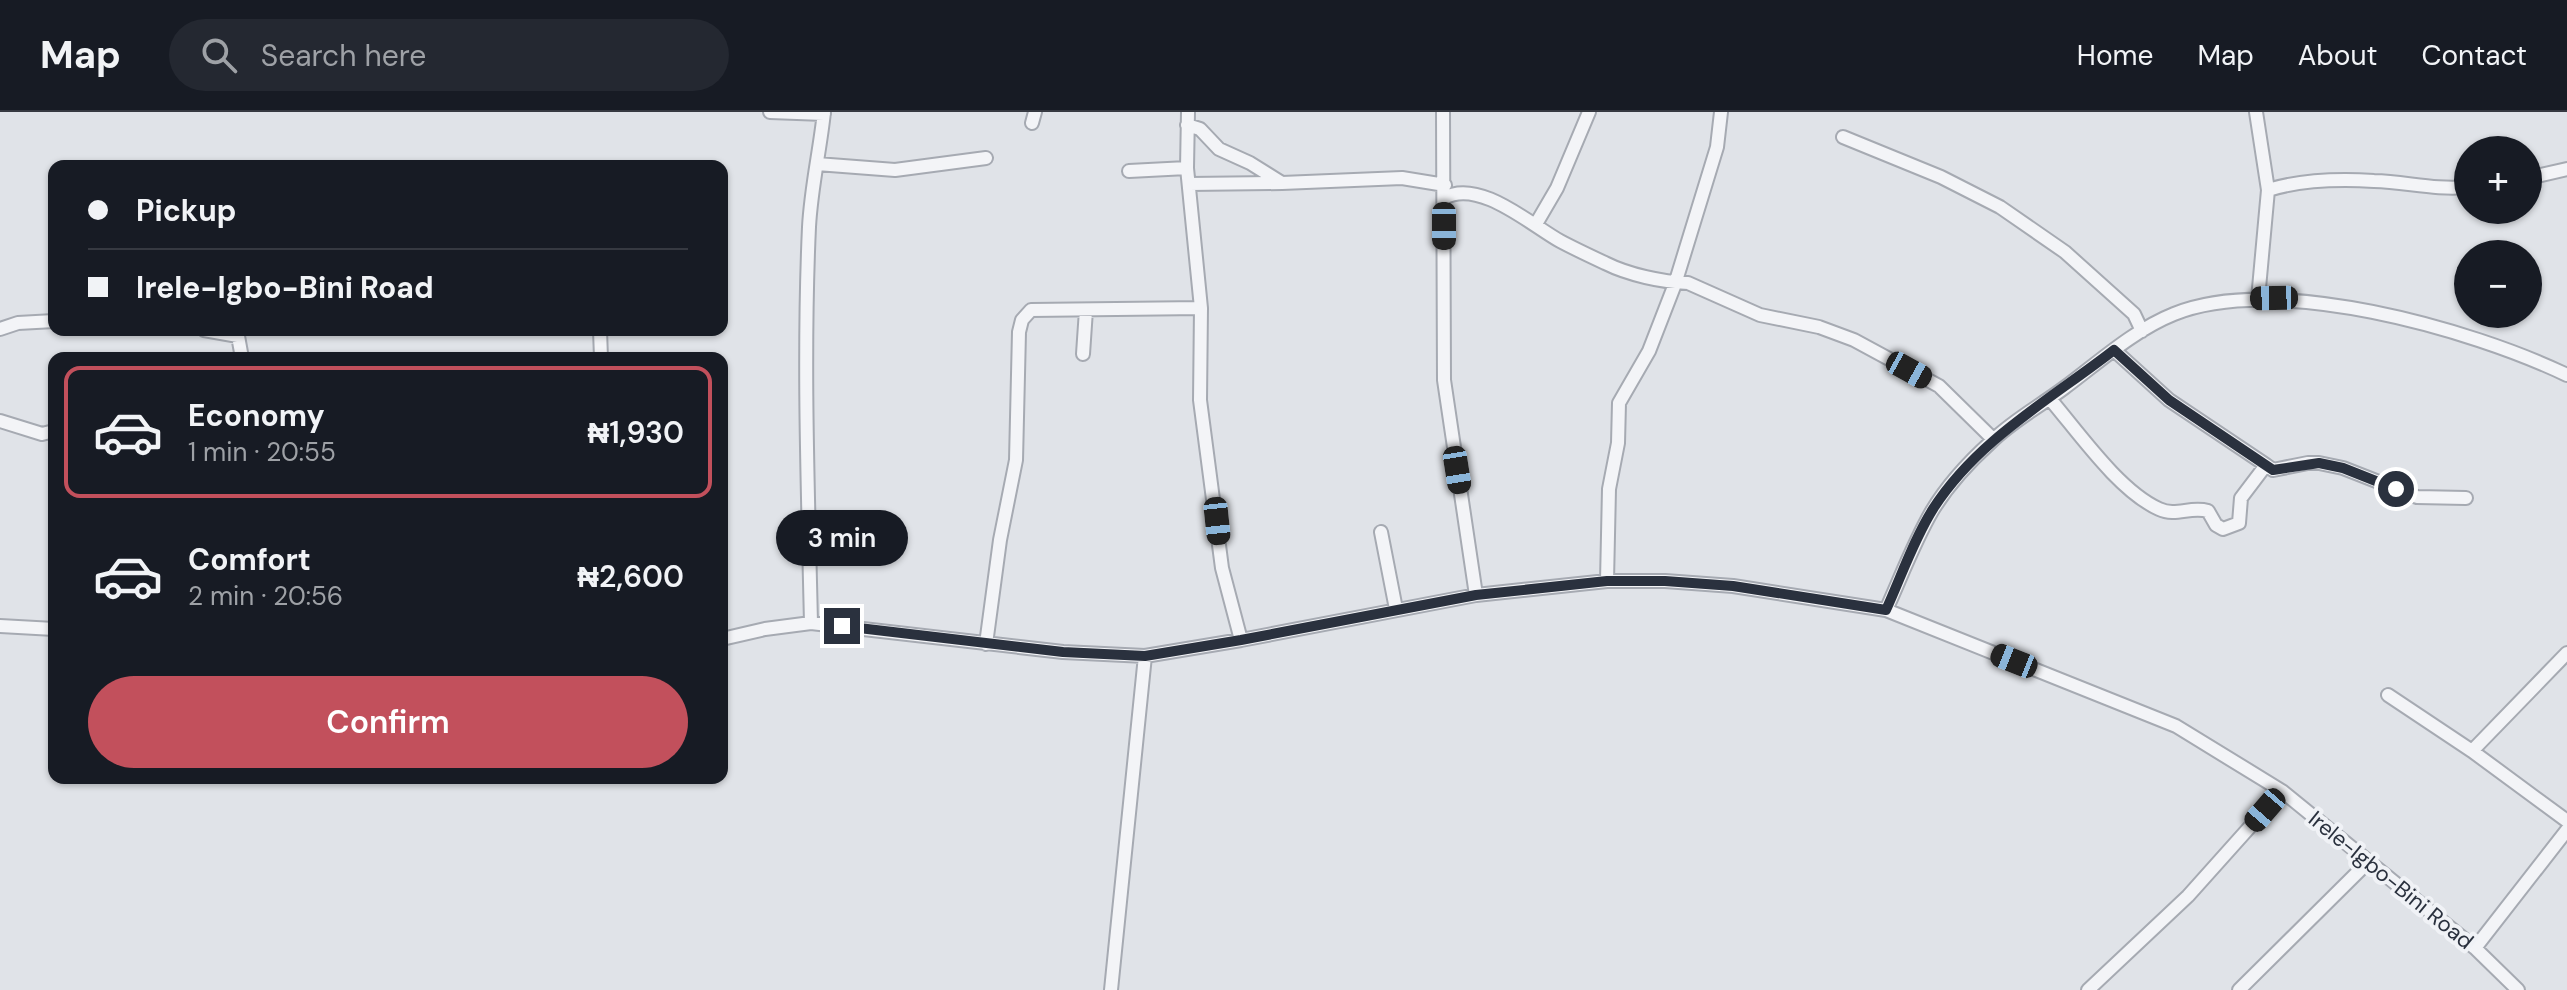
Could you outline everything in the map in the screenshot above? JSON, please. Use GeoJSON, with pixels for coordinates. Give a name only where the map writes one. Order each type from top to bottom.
{"type":"FeatureCollection","features":[{"type":"Feature","properties":{"kind":"street"},"geometry":{"type":"LineString","coordinates":[[770,112],[824,113],[812,193],[809,272],[811,623]]}},
{"type":"Feature","properties":{"kind":"street"},"geometry":{"type":"LineString","coordinates":[[1443,112],[1444,380],[1476,595]]}},
{"type":"Feature","properties":{"kind":"street"},"geometry":{"type":"LineString","coordinates":[[1536,224],[1557,188],[1589,112]]}},
{"type":"Feature","properties":{"kind":"street"},"geometry":{"type":"LineString","coordinates":[[1607,581],[1609,489],[1618,443],[1619,403],[1649,351],[1675,284],[1717,147],[1721,112]]}},
{"type":"Feature","properties":{"kind":"street"},"geometry":{"type":"LineString","coordinates":[[2256,112],[2268,190],[2258,299]]}},
{"type":"Feature","properties":{"kind":"street"},"geometry":{"type":"LineString","coordinates":[[1188,119],[1219,149],[1250,163],[1282,183]]}},
{"type":"Feature","properties":{"kind":"street"},"geometry":{"type":"LineString","coordinates":[[1188,119],[1187,168],[1201,308],[1200,400],[1222,568],[1241,640]]}},
{"type":"Feature","properties":{"kind":"street"},"geometry":{"type":"LineString","coordinates":[[1843,137],[1941,177],[2000,207],[2065,252],[2134,314],[2142,331]]}},
{"type":"Feature","properties":{"kind":"street"},"geometry":{"type":"LineString","coordinates":[[817,164],[895,170],[986,158]]}},
{"type":"Feature","properties":{"kind":"street"},"geometry":{"type":"LineString","coordinates":[[1129,171],[1187,168]]}},
{"type":"Feature","properties":{"kind":"street"},"geometry":{"type":"LineString","coordinates":[[2542,175],[2567,169]]}},
{"type":"Feature","properties":{"kind":"street"},"geometry":{"type":"LineString","coordinates":[[1189,184],[1402,178],[1445,185]]}},
{"type":"Feature","properties":{"kind":"street"},"geometry":{"type":"LineString","coordinates":[[2268,190],[2285,184],[2375,181],[2441,190],[2454,189]]}},
{"type":"Feature","properties":{"kind":"street"},"geometry":{"type":"LineString","coordinates":[[1444,198],[1452,194],[1474,194],[1607,264],[1675,284],[1688,283],[1760,315],[1819,327],[1854,340],[1939,386],[1993,439]]}},
{"type":"Feature","properties":{"kind":"street"},"geometry":{"type":"LineString","coordinates":[[1886,610],[1933,509],[1993,439],[2114,350],[2173,314],[2204,304],[2258,299],[2313,302],[2395,318],[2498,345],[2567,375]]}},
{"type":"Feature","properties":{"kind":"street"},"geometry":{"type":"LineString","coordinates":[[986,644],[1000,540],[1016,460],[1019,332],[1022,320],[1031,310],[1201,308]]}},
{"type":"Feature","properties":{"kind":"street"},"geometry":{"type":"LineString","coordinates":[[1083,354],[1086,310]]}},
{"type":"Feature","properties":{"kind":"street"},"geometry":{"type":"LineString","coordinates":[[0,329],[18,323],[48,321]]}},
{"type":"Feature","properties":{"kind":"street"},"geometry":{"type":"LineString","coordinates":[[2114,350],[2169,400],[2273,470],[2319,463],[2343,468],[2417,497],[2466,498]]}},
{"type":"Feature","properties":{"kind":"street"},"geometry":{"type":"LineString","coordinates":[[2050,399],[2119,481],[2159,509],[2175,513],[2188,509],[2208,511],[2216,525],[2223,529],[2239,523],[2241,498],[2266,465]]}},
{"type":"Feature","properties":{"kind":"street"},"geometry":{"type":"LineString","coordinates":[[0,421],[42,434],[48,432]]}},
{"type":"Feature","properties":{"kind":"street"},"geometry":{"type":"LineString","coordinates":[[1381,532],[1396,609]]}},
{"type":"Feature","properties":{"kind":"street","name":"Irele-Igbo-Bini Road"},"geometry":{"type":"LineString","coordinates":[[728,638],[811,623],[1063,652],[1145,656],[1476,595],[1607,581],[1733,586],[1886,610],[2176,726],[2282,791],[2475,948],[2518,990]]}},
{"type":"Feature","properties":{"kind":"street"},"geometry":{"type":"LineString","coordinates":[[0,626],[48,629]]}},
{"type":"Feature","properties":{"kind":"street"},"geometry":{"type":"LineString","coordinates":[[2472,751],[2567,653]]}},
{"type":"Feature","properties":{"kind":"street"},"geometry":{"type":"LineString","coordinates":[[1111,990],[1145,656]]}},
{"type":"Feature","properties":{"kind":"street"},"geometry":{"type":"LineString","coordinates":[[2388,695],[2472,751],[2567,821]]}},
{"type":"Feature","properties":{"kind":"street"},"geometry":{"type":"LineString","coordinates":[[2088,990],[2188,896],[2282,791]]}},
{"type":"Feature","properties":{"kind":"street"},"geometry":{"type":"LineString","coordinates":[[2475,948],[2567,830]]}},
{"type":"Feature","properties":{"kind":"street"},"geometry":{"type":"LineString","coordinates":[[2239,990],[2368,862]]}},
{"type":"Feature","properties":{"kind":"street"},"geometry":{"type":"LineString","coordinates":[[2495,990],[2507,980]]}},
{"type":"Feature","properties":{"kind":"route"},"geometry":{"type":"LineString","coordinates":[[842,626],[1063,652],[1145,656],[1476,595],[1607,581],[1733,586],[1886,610],[1933,509],[1968,465],[1993,439],[2114,350],[2169,400],[2273,470],[2319,463],[2343,468],[2396,489]]}}]}
